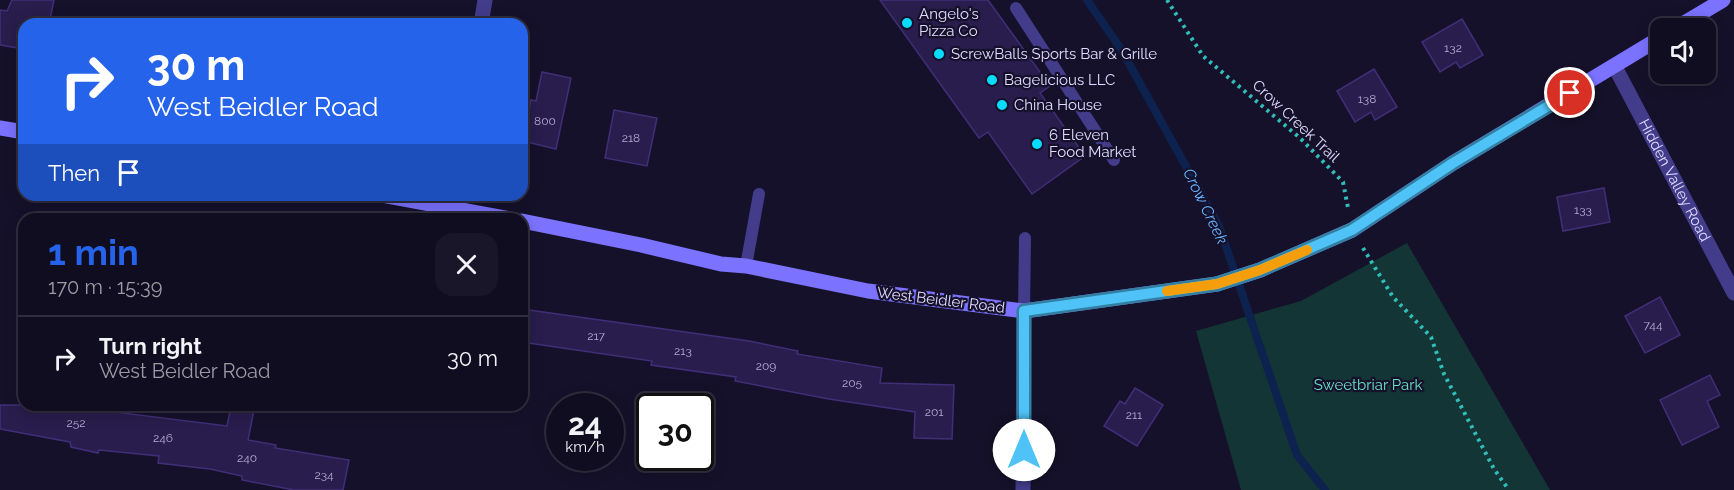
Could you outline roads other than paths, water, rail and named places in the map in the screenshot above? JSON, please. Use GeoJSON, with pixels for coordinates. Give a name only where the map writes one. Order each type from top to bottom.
{"type":"FeatureCollection","features":[{"type":"Feature","properties":{"kind":"street"},"geometry":{"type":"LineString","coordinates":[[482,18],[485,0]]}},
{"type":"Feature","properties":{"kind":"street"},"geometry":{"type":"LineString","coordinates":[[1693,18],[1723,0]]}},
{"type":"Feature","properties":{"kind":"street","name":"West Beidler Road"},"geometry":{"type":"LineString","coordinates":[[528,223],[641,245],[721,264],[746,266],[868,291],[1024,311],[1217,284],[1260,270],[1352,230],[1453,163],[1650,44]]}},
{"type":"Feature","properties":{"kind":"street","name":"Hidden Valley Road"},"geometry":{"type":"LineString","coordinates":[[1615,67],[1734,293]]}},
{"type":"Feature","properties":{"kind":"street"},"geometry":{"type":"LineString","coordinates":[[0,128],[18,131]]}},
{"type":"Feature","properties":{"kind":"street"},"geometry":{"type":"LineString","coordinates":[[454,201],[491,213]]}},
{"type":"Feature","properties":{"kind":"street"},"geometry":{"type":"LineString","coordinates":[[1023,490],[1024,311]]}},
{"type":"Feature","properties":{"kind":"lane"},"geometry":{"type":"LineString","coordinates":[[1016,8],[1114,160]]}},
{"type":"Feature","properties":{"kind":"lane"},"geometry":{"type":"LineString","coordinates":[[746,266],[759,194]]}},
{"type":"Feature","properties":{"kind":"lane"},"geometry":{"type":"LineString","coordinates":[[1024,311],[1025,238]]}},
{"type":"Feature","properties":{"kind":"waterway","name":"Crow Creek"},"geometry":{"type":"LineString","coordinates":[[1087,0],[1121,49],[1219,226],[1297,455],[1325,490]]}},
{"type":"Feature","properties":{"kind":"place","name":"Angelo's Pizza Co"},"geometry":{"type":"Point","coordinates":[907,23]}},
{"type":"Feature","properties":{"kind":"place","name":"ScrewBalls Sports Bar & Grille"},"geometry":{"type":"Point","coordinates":[939,54]}},
{"type":"Feature","properties":{"kind":"place","name":"Bagelicious LLC"},"geometry":{"type":"Point","coordinates":[992,80]}},
{"type":"Feature","properties":{"kind":"place","name":"China House"},"geometry":{"type":"Point","coordinates":[1002,105]}},
{"type":"Feature","properties":{"kind":"place","name":"6 Eleven Food Market"},"geometry":{"type":"Point","coordinates":[1037,144]}},
{"type":"Feature","properties":{"kind":"park label","name":"Sweetbriar Park"},"geometry":{"type":"Point","coordinates":[1368,385]}}]}
